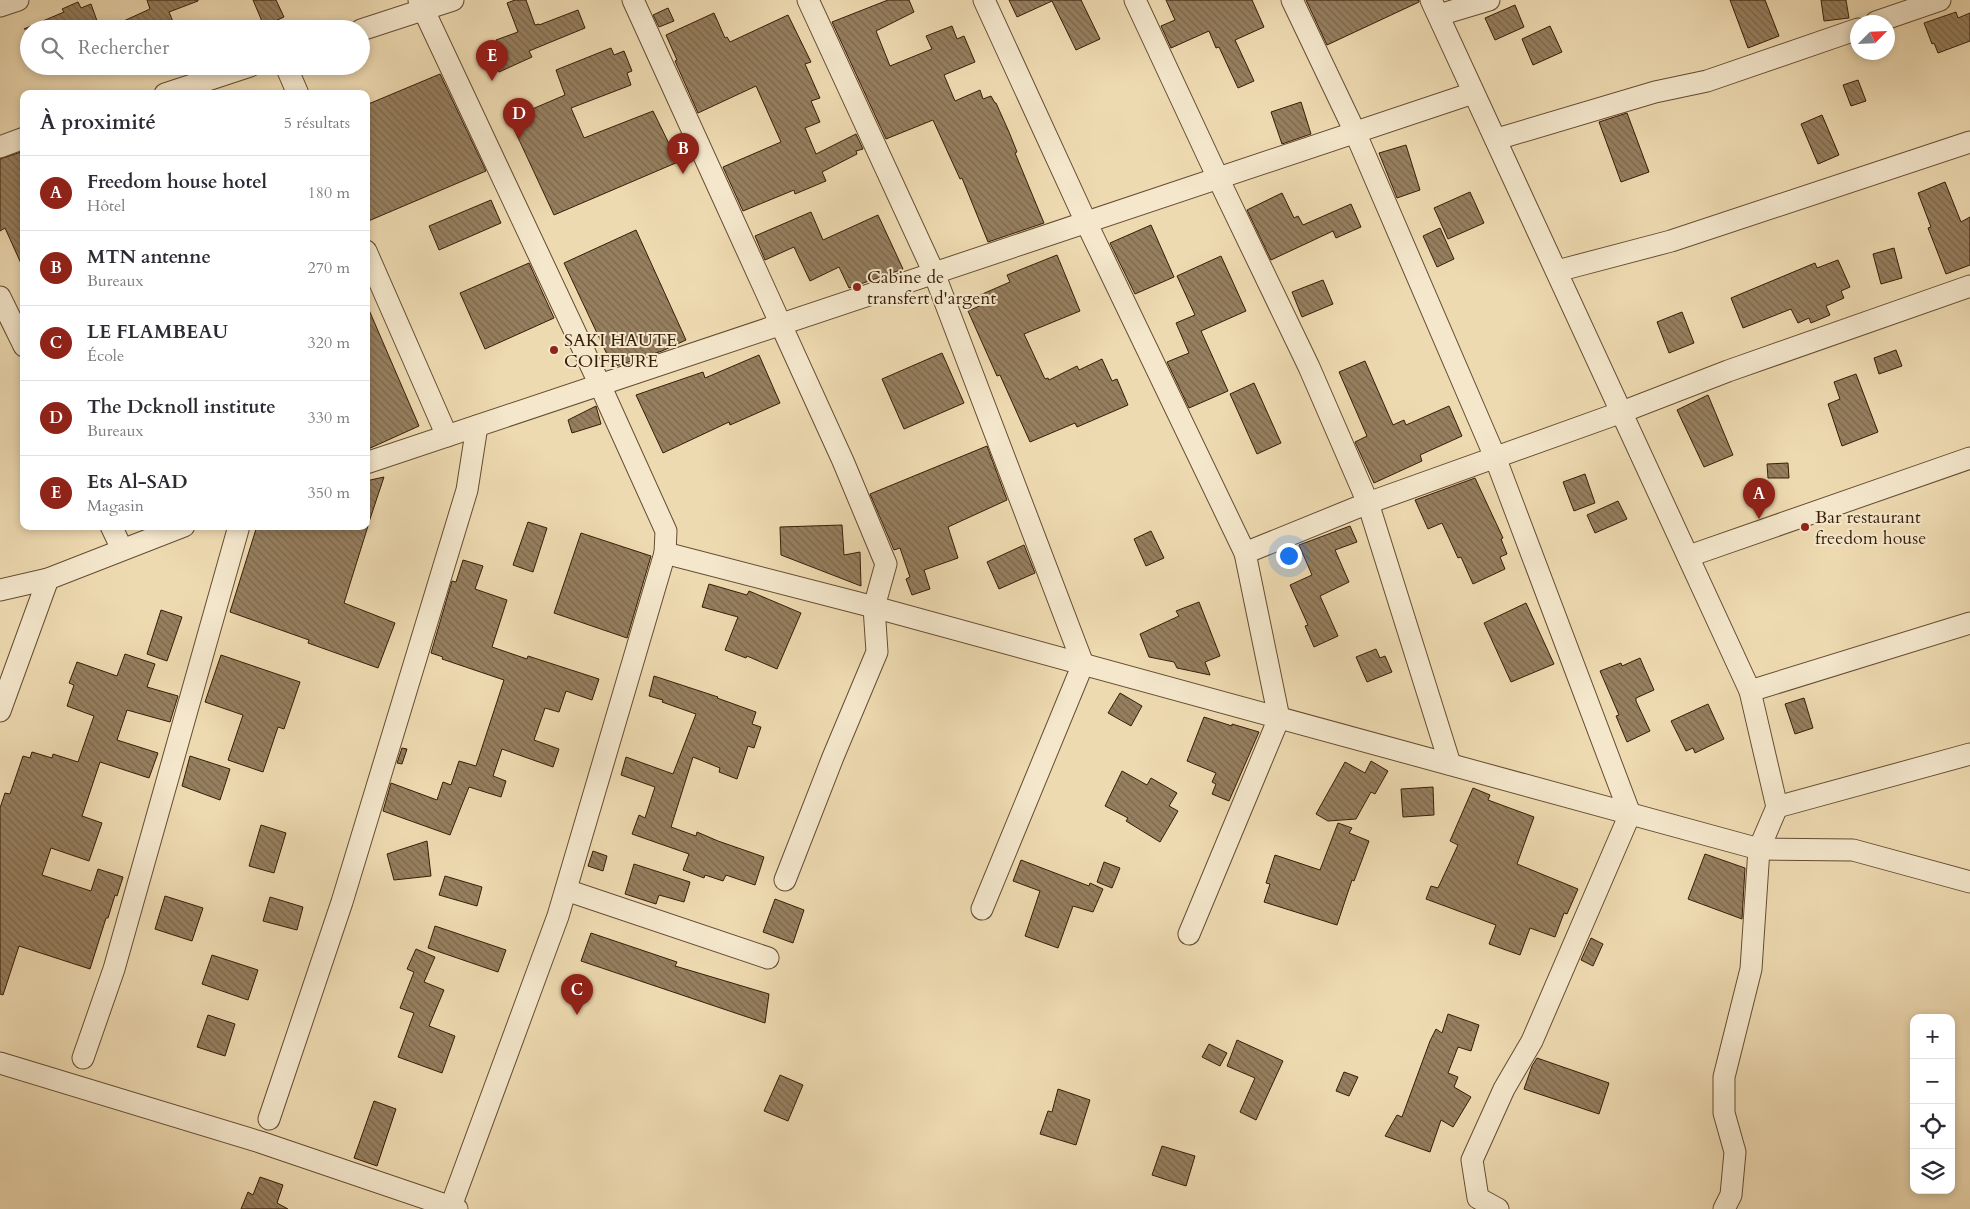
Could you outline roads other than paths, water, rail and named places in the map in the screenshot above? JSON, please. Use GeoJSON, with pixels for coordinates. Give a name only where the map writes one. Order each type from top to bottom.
{"type":"FeatureCollection","features":[{"type":"Feature","properties":{"kind":"street"},"geometry":{"type":"LineString","coordinates":[[0,6],[18,0]]}},
{"type":"Feature","properties":{"kind":"street"},"geometry":{"type":"LineString","coordinates":[[370,26],[421,5],[453,0]]}},
{"type":"Feature","properties":{"kind":"street"},"geometry":{"type":"LineString","coordinates":[[634,0],[780,325],[844,461],[886,564],[874,606],[877,652],[833,757],[786,880]]}},
{"type":"Feature","properties":{"kind":"street"},"geometry":{"type":"LineString","coordinates":[[808,0],[934,273],[1083,664],[982,909]]}},
{"type":"Feature","properties":{"kind":"street"},"geometry":{"type":"LineString","coordinates":[[984,0],[1086,222],[1244,553],[1280,718],[1189,934]]}},
{"type":"Feature","properties":{"kind":"street"},"geometry":{"type":"LineString","coordinates":[[1135,0],[1309,367],[1368,503],[1450,764]]}},
{"type":"Feature","properties":{"kind":"street"},"geometry":{"type":"LineString","coordinates":[[1292,0],[1355,132],[1495,457],[1630,814],[1532,1041],[1504,1089],[1472,1160],[1478,1198],[1498,1209]]}},
{"type":"Feature","properties":{"kind":"street"},"geometry":{"type":"LineString","coordinates":[[1489,0],[1435,8],[1750,691],[1777,807],[1759,849],[1751,969],[1724,1077],[1724,1113],[1735,1152],[1731,1195],[1724,1209]]}},
{"type":"Feature","properties":{"kind":"street"},"geometry":{"type":"LineString","coordinates":[[1895,15],[1940,0]]}},
{"type":"Feature","properties":{"kind":"street"},"geometry":{"type":"LineString","coordinates":[[0,1062],[260,1142],[452,1208],[558,916],[665,553],[666,531],[600,385],[421,5]]}},
{"type":"Feature","properties":{"kind":"street"},"geometry":{"type":"LineString","coordinates":[[1497,139],[1655,92],[1707,81],[1850,32]]}},
{"type":"Feature","properties":{"kind":"street"},"geometry":{"type":"LineString","coordinates":[[177,90],[223,75]]}},
{"type":"Feature","properties":{"kind":"street"},"geometry":{"type":"LineString","coordinates":[[290,75],[296,90]]}},
{"type":"Feature","properties":{"kind":"street"},"geometry":{"type":"LineString","coordinates":[[370,462],[1473,93]]}},
{"type":"Feature","properties":{"kind":"street"},"geometry":{"type":"LineString","coordinates":[[0,147],[20,140]]}},
{"type":"Feature","properties":{"kind":"street"},"geometry":{"type":"LineString","coordinates":[[1557,271],[1671,241],[1970,142]]}},
{"type":"Feature","properties":{"kind":"street"},"geometry":{"type":"LineString","coordinates":[[370,260],[447,436]]}},
{"type":"Feature","properties":{"kind":"street"},"geometry":{"type":"LineString","coordinates":[[1244,553],[1368,503],[1622,412],[1728,370],[1970,286]]}},
{"type":"Feature","properties":{"kind":"street"},"geometry":{"type":"LineString","coordinates":[[0,297],[20,338]]}},
{"type":"Feature","properties":{"kind":"street"},"geometry":{"type":"LineString","coordinates":[[269,1119],[342,902],[467,490],[477,426]]}},
{"type":"Feature","properties":{"kind":"street"},"geometry":{"type":"LineString","coordinates":[[1689,556],[1970,458]]}},
{"type":"Feature","properties":{"kind":"street"},"geometry":{"type":"LineString","coordinates":[[113,530],[122,549]]}},
{"type":"Feature","properties":{"kind":"street"},"geometry":{"type":"LineString","coordinates":[[1,587],[48,579],[173,530]]}},
{"type":"Feature","properties":{"kind":"street"},"geometry":{"type":"LineString","coordinates":[[83,1058],[114,969],[238,530]]}},
{"type":"Feature","properties":{"kind":"street"},"geometry":{"type":"LineString","coordinates":[[665,553],[874,606],[1759,849],[1853,850],[1970,882]]}},
{"type":"Feature","properties":{"kind":"street"},"geometry":{"type":"LineString","coordinates":[[0,709],[48,579]]}},
{"type":"Feature","properties":{"kind":"street"},"geometry":{"type":"LineString","coordinates":[[1750,691],[1970,623]]}},
{"type":"Feature","properties":{"kind":"street"},"geometry":{"type":"LineString","coordinates":[[1777,807],[1970,754]]}},
{"type":"Feature","properties":{"kind":"street"},"geometry":{"type":"LineString","coordinates":[[566,890],[768,958]]}},
{"type":"Feature","properties":{"kind":"place","name":"Ets Al-SAD"},"geometry":{"type":"Point","coordinates":[492,81]}},
{"type":"Feature","properties":{"kind":"place","name":"The Dcknoll institute"},"geometry":{"type":"Point","coordinates":[519,139]}},
{"type":"Feature","properties":{"kind":"place","name":"MTN antenne"},"geometry":{"type":"Point","coordinates":[683,174]}},
{"type":"Feature","properties":{"kind":"place","name":"Cabine de transfert d'argent"},"geometry":{"type":"Point","coordinates":[857,287]}},
{"type":"Feature","properties":{"kind":"place","name":"SAKI HAUTE COIFFURE"},"geometry":{"type":"Point","coordinates":[554,350]}},
{"type":"Feature","properties":{"kind":"place","name":"Freedom house hotel"},"geometry":{"type":"Point","coordinates":[1759,519]}},
{"type":"Feature","properties":{"kind":"place","name":"Bar restaurant freedom house"},"geometry":{"type":"Point","coordinates":[1805,527]}},
{"type":"Feature","properties":{"kind":"place","name":"LE FLAMBEAU"},"geometry":{"type":"Point","coordinates":[577,1015]}}]}
